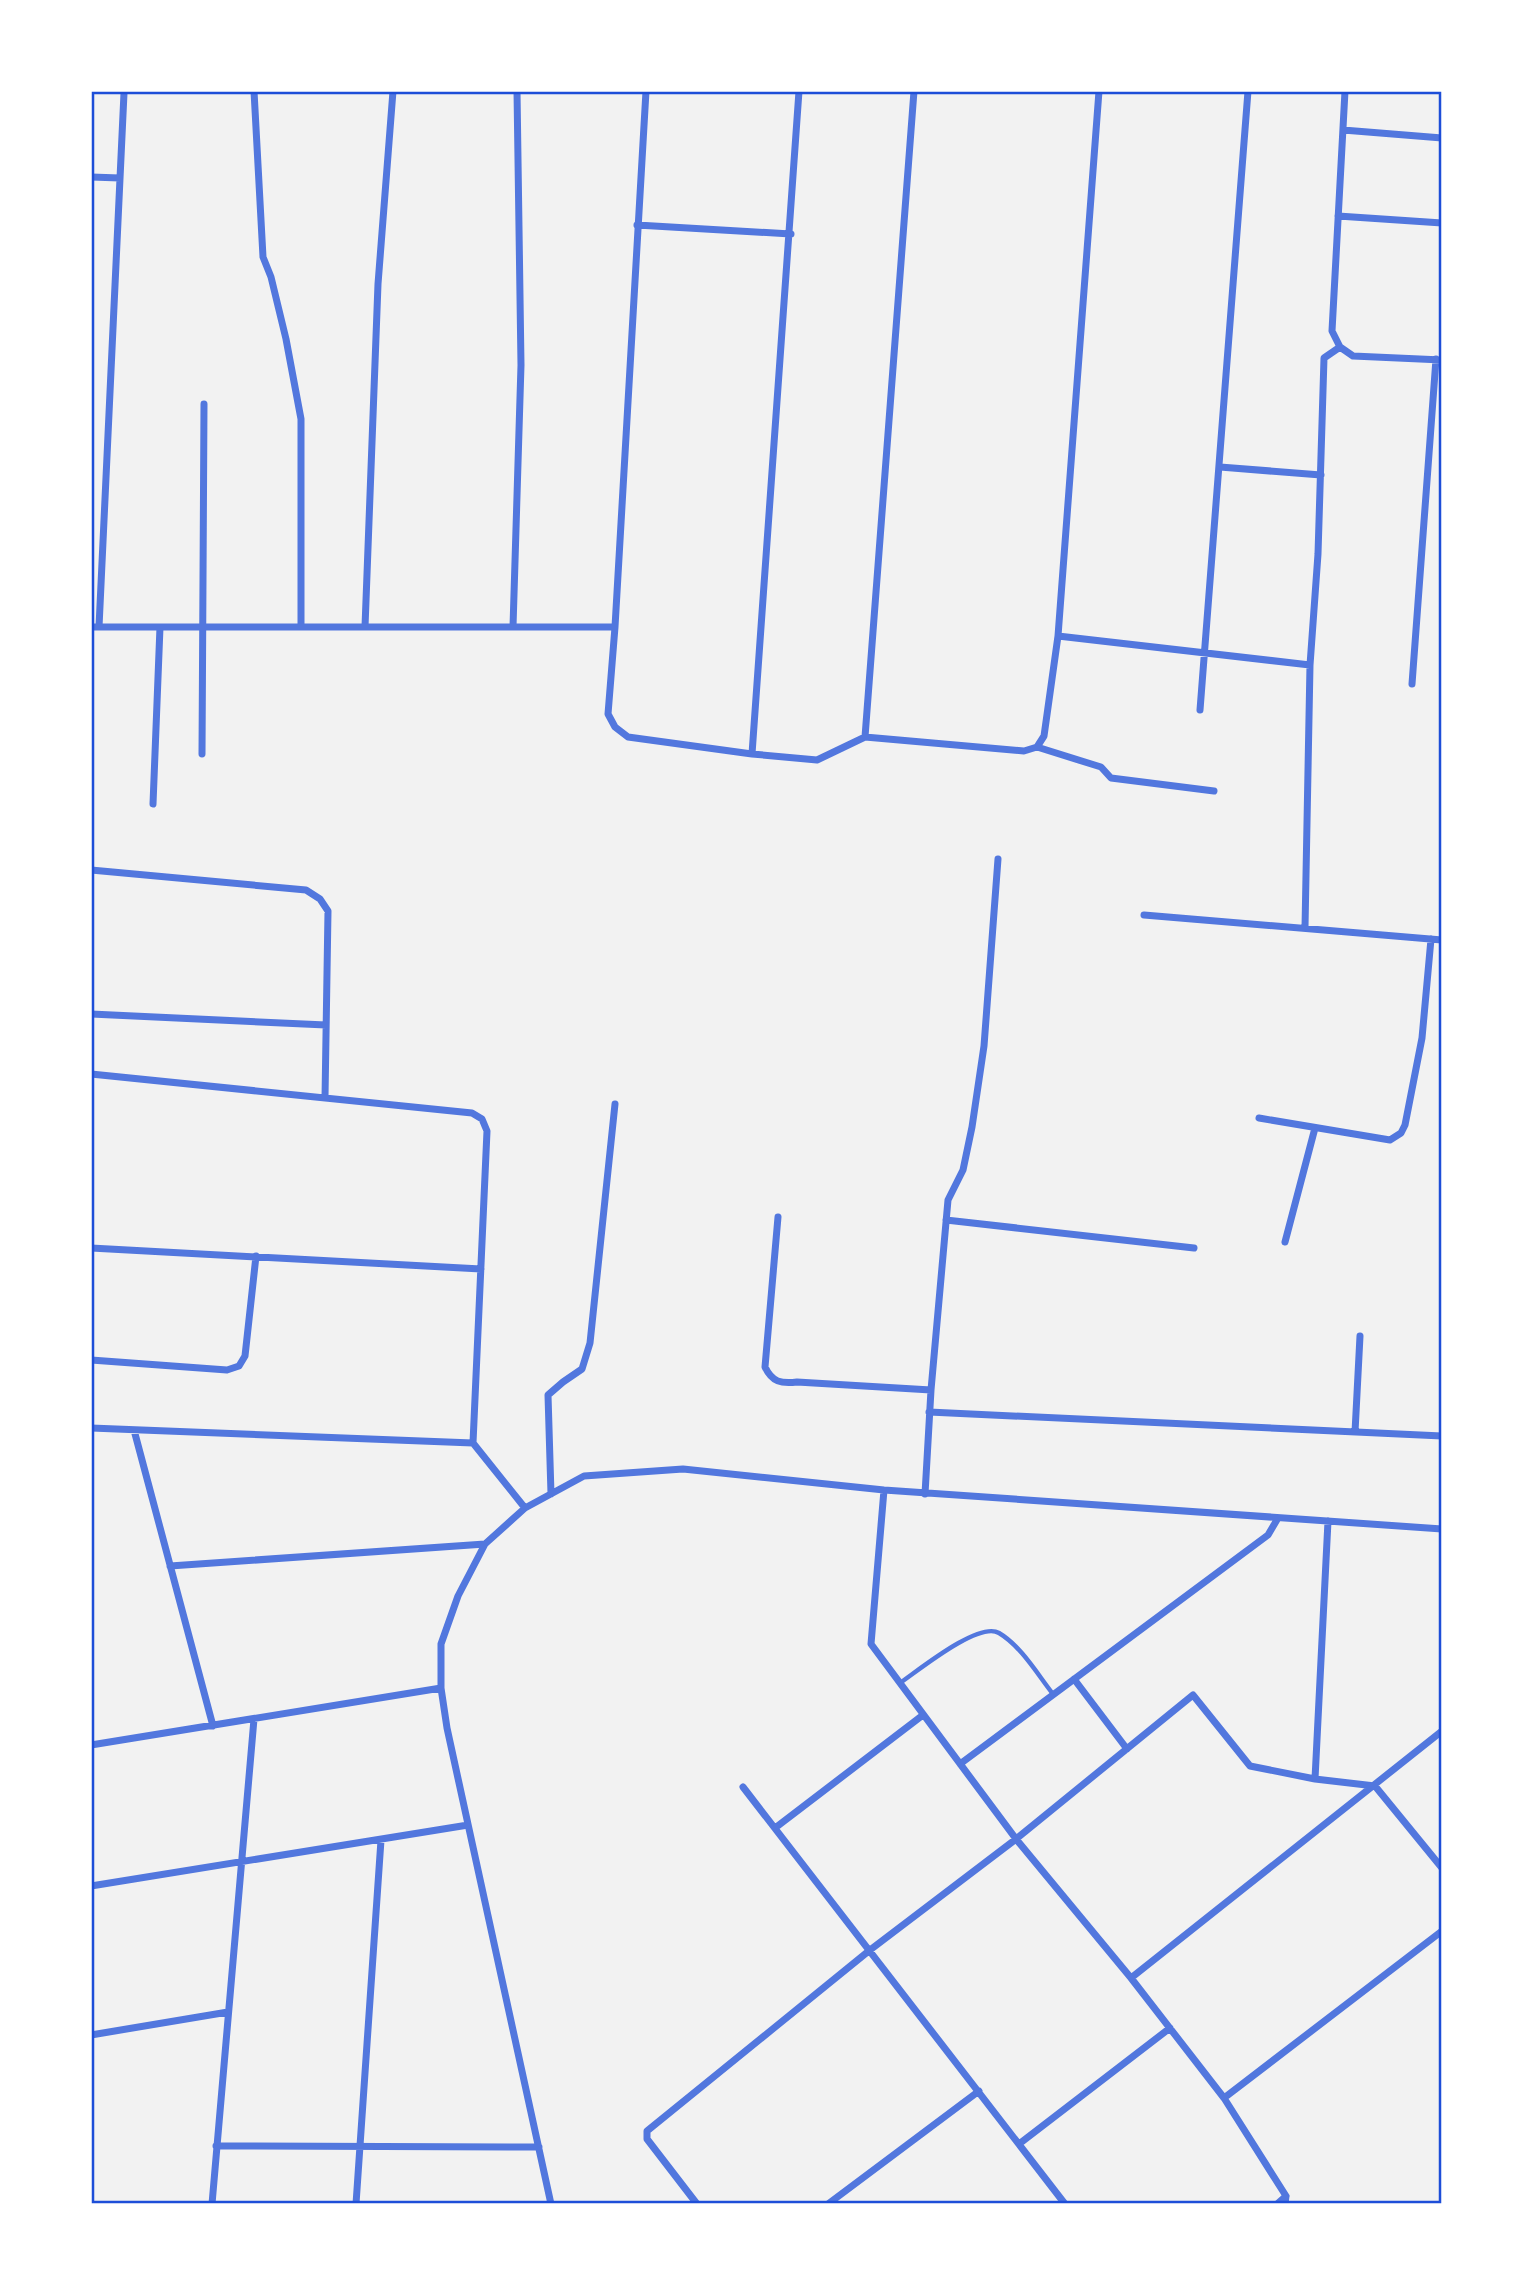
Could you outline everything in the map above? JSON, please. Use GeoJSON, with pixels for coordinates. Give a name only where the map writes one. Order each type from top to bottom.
{"type":"FeatureCollection","features":[{"type":"Feature","properties":{"kind":"street"},"geometry":{"type":"LineString","coordinates":[[254,91],[263,257],[271,277],[286,339],[302,419],[301,627]]}},
{"type":"Feature","properties":{"kind":"street"},"geometry":{"type":"LineString","coordinates":[[365,627],[378,284],[393,91]]}},
{"type":"Feature","properties":{"kind":"street"},"geometry":{"type":"LineString","coordinates":[[513,627],[521,365],[517,91]]}},
{"type":"Feature","properties":{"kind":"street"},"geometry":{"type":"LineString","coordinates":[[646,91],[608,714],[615,727],[628,737],[817,760],[865,737],[1024,751],[1037,747],[1101,767],[1111,778],[1214,791]]}},
{"type":"Feature","properties":{"kind":"street"},"geometry":{"type":"LineString","coordinates":[[752,754],[791,234],[799,91]]}},
{"type":"Feature","properties":{"kind":"street"},"geometry":{"type":"LineString","coordinates":[[865,737],[914,91]]}},
{"type":"Feature","properties":{"kind":"street"},"geometry":{"type":"LineString","coordinates":[[1037,747],[1044,736],[1058,636],[1099,91]]}},
{"type":"Feature","properties":{"kind":"street"},"geometry":{"type":"LineString","coordinates":[[1200,710],[1248,91]]}},
{"type":"Feature","properties":{"kind":"street"},"geometry":{"type":"LineString","coordinates":[[1345,91],[1332,331],[1340,347],[1353,356],[1439,360],[1412,684]]}},
{"type":"Feature","properties":{"kind":"street"},"geometry":{"type":"LineString","coordinates":[[124,93],[95,627],[615,627]]}},
{"type":"Feature","properties":{"kind":"street"},"geometry":{"type":"LineString","coordinates":[[1343,130],[1442,138]]}},
{"type":"Feature","properties":{"kind":"street"},"geometry":{"type":"LineString","coordinates":[[91,177],[120,178]]}},
{"type":"Feature","properties":{"kind":"street"},"geometry":{"type":"LineString","coordinates":[[1338,216],[1442,223]]}},
{"type":"Feature","properties":{"kind":"street"},"geometry":{"type":"LineString","coordinates":[[637,225],[791,234]]}},
{"type":"Feature","properties":{"kind":"street"},"geometry":{"type":"LineString","coordinates":[[1305,928],[1310,665],[1325,358],[1340,347]]}},
{"type":"Feature","properties":{"kind":"street"},"geometry":{"type":"LineString","coordinates":[[202,754],[204,404]]}},
{"type":"Feature","properties":{"kind":"street"},"geometry":{"type":"LineString","coordinates":[[1220,467],[1321,475]]}},
{"type":"Feature","properties":{"kind":"street"},"geometry":{"type":"LineString","coordinates":[[153,804],[160,627]]}},
{"type":"Feature","properties":{"kind":"street"},"geometry":{"type":"LineString","coordinates":[[1058,636],[1310,665]]}},
{"type":"Feature","properties":{"kind":"street"},"geometry":{"type":"LineString","coordinates":[[925,1493],[929,1412],[948,1200],[963,1170],[984,1046],[998,859]]}},
{"type":"Feature","properties":{"kind":"street"},"geometry":{"type":"LineString","coordinates":[[91,870],[306,890],[320,899],[328,912],[325,1098]]}},
{"type":"Feature","properties":{"kind":"street"},"geometry":{"type":"LineString","coordinates":[[1144,915],[1442,940]]}},
{"type":"Feature","properties":{"kind":"street"},"geometry":{"type":"LineString","coordinates":[[1259,1118],[1390,1140],[1401,1133],[1405,1125],[1422,1038],[1431,939]]}},
{"type":"Feature","properties":{"kind":"street"},"geometry":{"type":"LineString","coordinates":[[91,1014],[326,1025]]}},
{"type":"Feature","properties":{"kind":"street"},"geometry":{"type":"LineString","coordinates":[[91,1074],[472,1112],[482,1119],[487,1131],[473,1443],[525,1508]]}},
{"type":"Feature","properties":{"kind":"street"},"geometry":{"type":"LineString","coordinates":[[551,1494],[548,1395],[582,1369],[590,1343],[615,1104]]}},
{"type":"Feature","properties":{"kind":"street"},"geometry":{"type":"LineString","coordinates":[[1285,1242],[1315,1128]]}},
{"type":"Feature","properties":{"kind":"street"},"geometry":{"type":"LineString","coordinates":[[778,1217],[765,1367],[769,1377],[782,1384],[797,1382],[931,1390]]}},
{"type":"Feature","properties":{"kind":"street"},"geometry":{"type":"LineString","coordinates":[[946,1220],[1194,1248]]}},
{"type":"Feature","properties":{"kind":"street"},"geometry":{"type":"LineString","coordinates":[[91,1248],[481,1269]]}},
{"type":"Feature","properties":{"kind":"street"},"geometry":{"type":"LineString","coordinates":[[91,1360],[227,1370],[239,1366],[245,1356],[256,1256]]}},
{"type":"Feature","properties":{"kind":"street"},"geometry":{"type":"LineString","coordinates":[[1354,1432],[1360,1336]]}},
{"type":"Feature","properties":{"kind":"street"},"geometry":{"type":"LineString","coordinates":[[929,1412],[1442,1436]]}},
{"type":"Feature","properties":{"kind":"street"},"geometry":{"type":"LineString","coordinates":[[91,1428],[473,1443]]}},
{"type":"Feature","properties":{"kind":"street"},"geometry":{"type":"LineString","coordinates":[[134,1430],[213,1726]]}},
{"type":"Feature","properties":{"kind":"street"},"geometry":{"type":"LineString","coordinates":[[551,2204],[447,1728],[441,1688],[441,1644],[458,1596],[485,1544],[525,1508],[584,1476],[683,1469],[884,1490],[1442,1529]]}},
{"type":"Feature","properties":{"kind":"street"},"geometry":{"type":"LineString","coordinates":[[884,1490],[871,1644],[1016,1839],[1131,1978],[1224,2098],[1286,2200],[1276,2204]]}},
{"type":"Feature","properties":{"kind":"street"},"geometry":{"type":"LineString","coordinates":[[960,1763],[1268,1535],[1278,1518]]}},
{"type":"Feature","properties":{"kind":"street"},"geometry":{"type":"LineString","coordinates":[[1315,1779],[1328,1521]]}},
{"type":"Feature","properties":{"kind":"street"},"geometry":{"type":"LineString","coordinates":[[170,1566],[485,1544]]}},
{"type":"Feature","properties":{"kind":"street"},"geometry":{"type":"LineString","coordinates":[[1074,1679],[1127,1749]]}},
{"type":"Feature","properties":{"kind":"street"},"geometry":{"type":"LineString","coordinates":[[91,1745],[441,1688]]}},
{"type":"Feature","properties":{"kind":"street"},"geometry":{"type":"LineString","coordinates":[[697,2204],[647,2139],[647,2131],[870,1950],[1016,1839],[1193,1695],[1250,1766],[1315,1779],[1375,1786],[1442,1868]]}},
{"type":"Feature","properties":{"kind":"street"},"geometry":{"type":"LineString","coordinates":[[775,1828],[923,1715]]}},
{"type":"Feature","properties":{"kind":"street"},"geometry":{"type":"LineString","coordinates":[[212,2204],[254,1719]]}},
{"type":"Feature","properties":{"kind":"street"},"geometry":{"type":"LineString","coordinates":[[1131,1978],[1442,1731]]}},
{"type":"Feature","properties":{"kind":"street"},"geometry":{"type":"LineString","coordinates":[[743,1787],[1065,2204]]}},
{"type":"Feature","properties":{"kind":"street"},"geometry":{"type":"LineString","coordinates":[[91,1886],[468,1825]]}},
{"type":"Feature","properties":{"kind":"street"},"geometry":{"type":"LineString","coordinates":[[356,2204],[381,1840]]}},
{"type":"Feature","properties":{"kind":"street"},"geometry":{"type":"LineString","coordinates":[[1224,2098],[1442,1931]]}},
{"type":"Feature","properties":{"kind":"street"},"geometry":{"type":"LineString","coordinates":[[91,2035],[228,2012]]}},
{"type":"Feature","properties":{"kind":"street"},"geometry":{"type":"LineString","coordinates":[[1019,2144],[1170,2028]]}},
{"type":"Feature","properties":{"kind":"street"},"geometry":{"type":"LineString","coordinates":[[828,2204],[979,2091]]}},
{"type":"Feature","properties":{"kind":"street"},"geometry":{"type":"LineString","coordinates":[[216,2146],[539,2147]]}},
{"type":"Feature","properties":{"kind":"lane"},"geometry":{"type":"LineString","coordinates":[[900,1683],[959,1643],[982,1631],[998,1632],[1017,1649],[1053,1694]]}}]}
